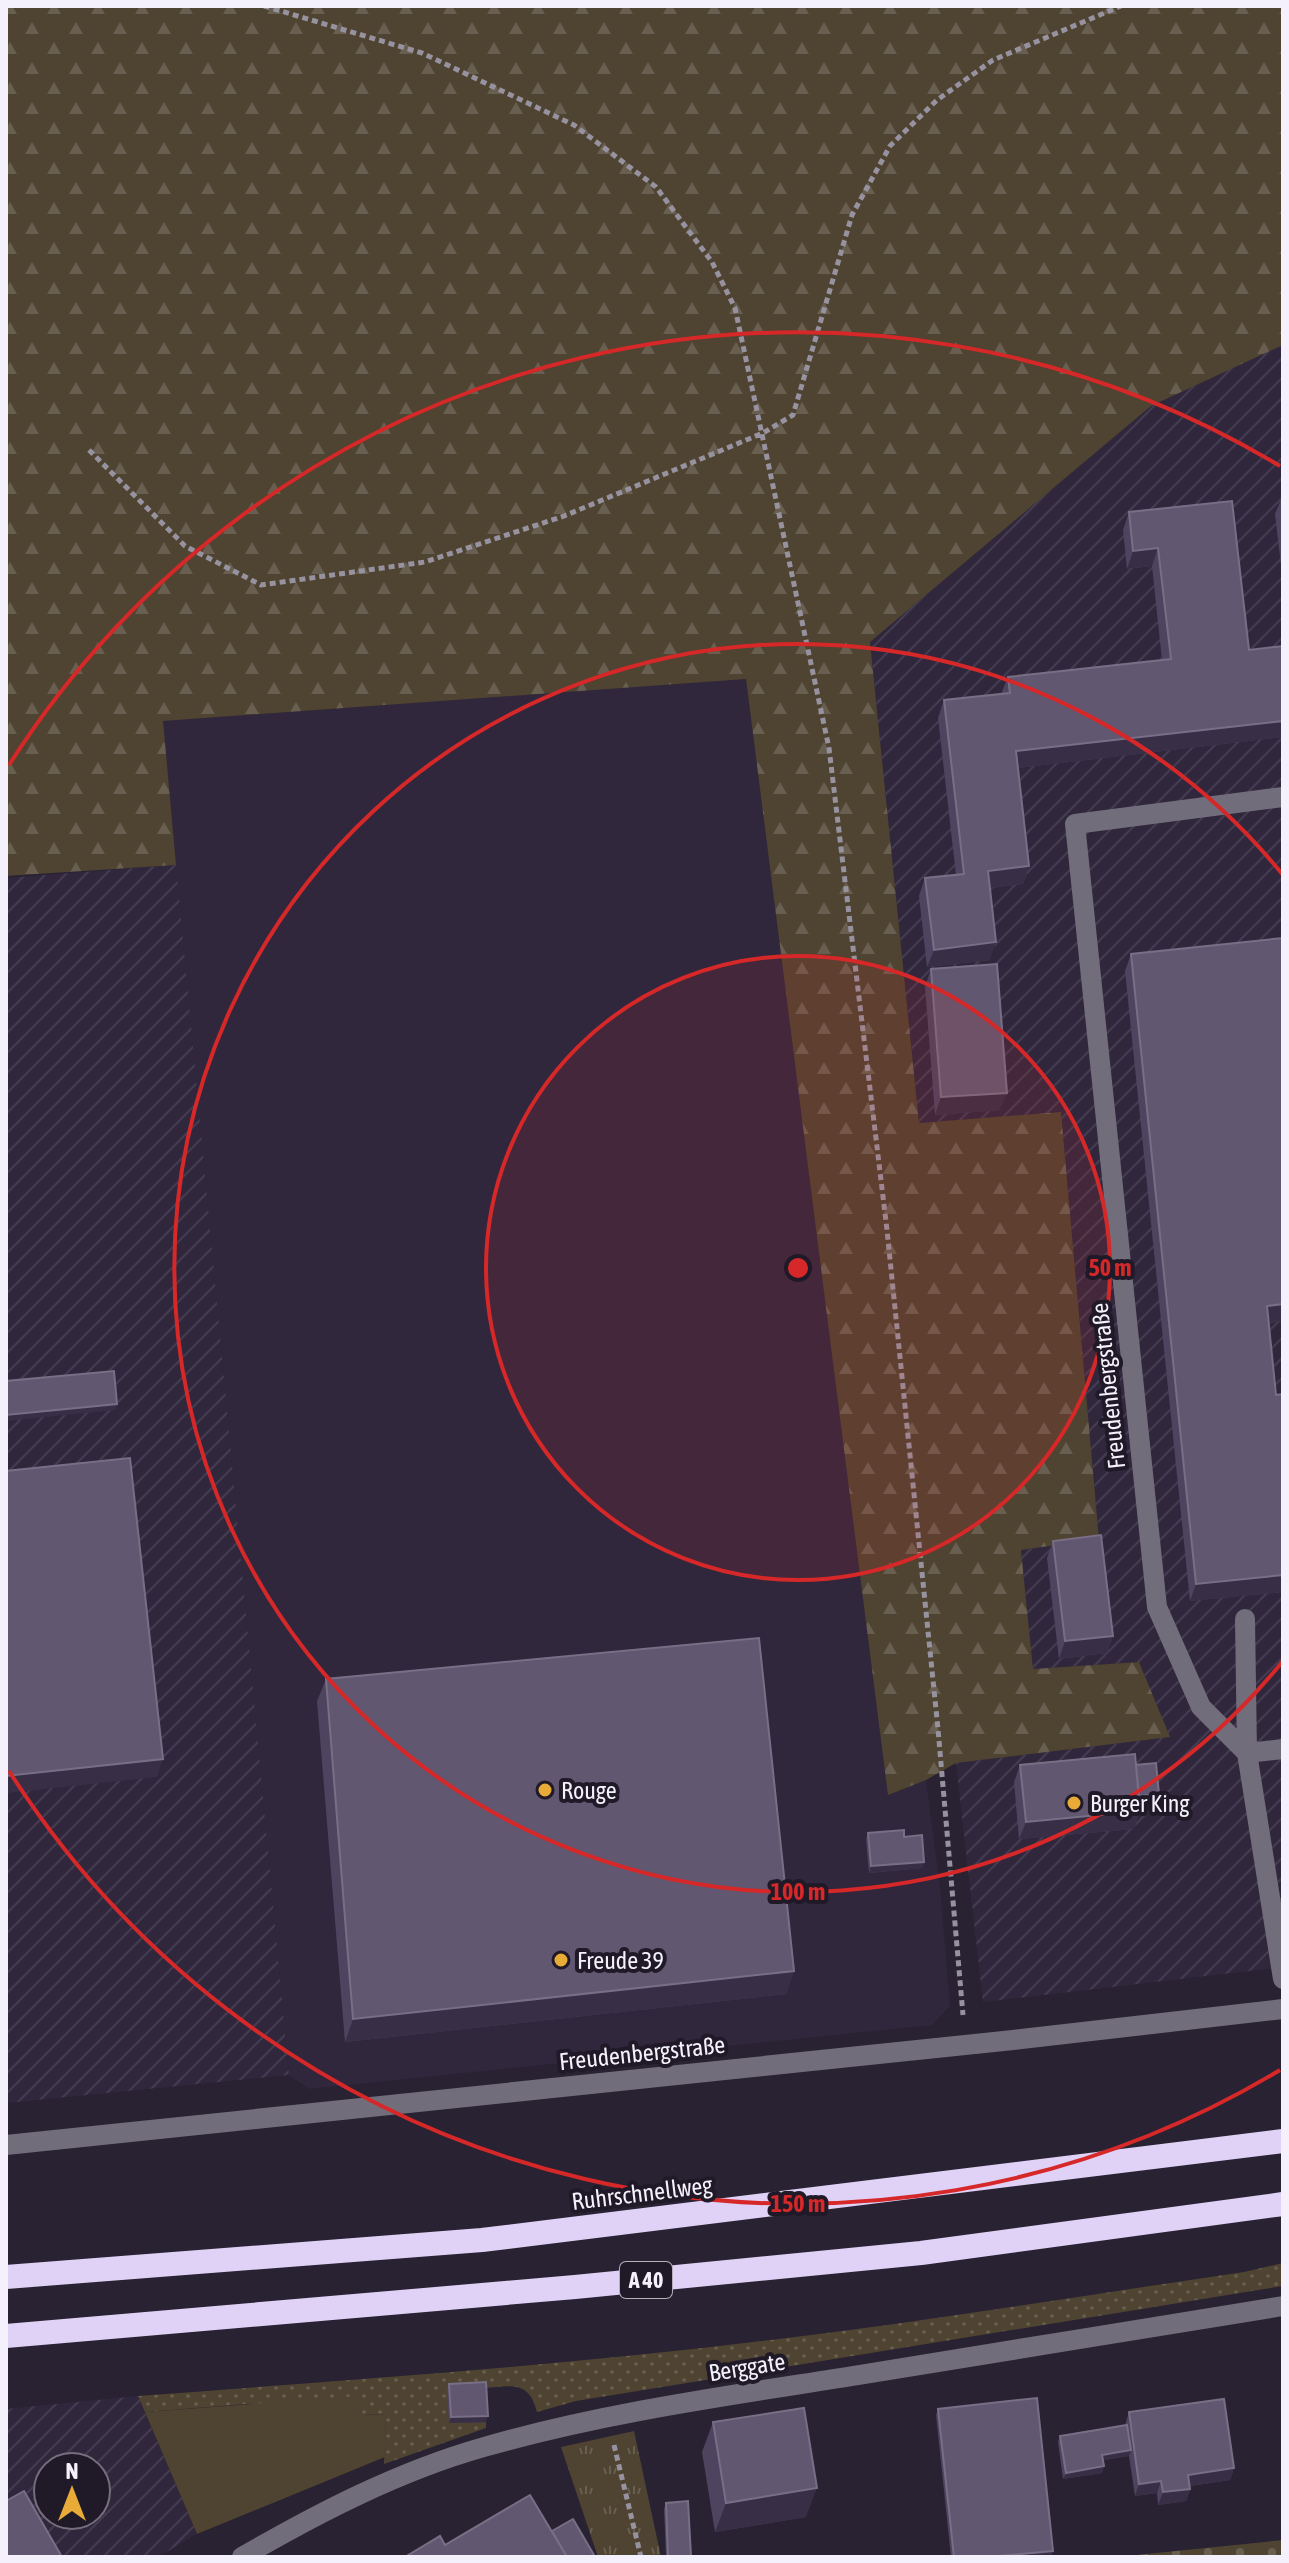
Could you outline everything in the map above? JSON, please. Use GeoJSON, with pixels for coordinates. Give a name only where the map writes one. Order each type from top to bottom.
{"type":"FeatureCollection","features":[{"type":"Feature","properties":{"kind":"highway","name":"Ruhrschnellweg"},"geometry":{"type":"LineString","coordinates":[[6,2277],[482,2240],[1283,2141]]}},
{"type":"Feature","properties":{"kind":"highway","name":"A 40"},"geometry":{"type":"LineString","coordinates":[[6,2336],[575,2287],[921,2253],[1283,2204]]}},
{"type":"Feature","properties":{"kind":"street","name":"Freudenbergstraße"},"geometry":{"type":"LineString","coordinates":[[1247,1753],[1201,1707],[1157,1607],[1075,824],[1283,797]]}},
{"type":"Feature","properties":{"kind":"street"},"geometry":{"type":"LineString","coordinates":[[1245,1619],[1247,1753],[1283,1979]]}},
{"type":"Feature","properties":{"kind":"street"},"geometry":{"type":"LineString","coordinates":[[1247,1753],[1283,1749]]}},
{"type":"Feature","properties":{"kind":"street","name":"Freudenbergstraße"},"geometry":{"type":"LineString","coordinates":[[6,2145],[1283,2009]]}},
{"type":"Feature","properties":{"kind":"street","name":"Berggate"},"geometry":{"type":"LineString","coordinates":[[242,2557],[385,2483],[483,2447],[607,2418],[739,2394],[1283,2306]]}},
{"type":"Feature","properties":{"kind":"path"},"geometry":{"type":"LineString","coordinates":[[264,6],[422,53],[574,125],[656,187],[712,262],[735,308],[831,764],[887,1230],[938,1729],[965,2044]]}},
{"type":"Feature","properties":{"kind":"path"},"geometry":{"type":"LineString","coordinates":[[89,450],[185,546],[261,585],[425,562],[564,516],[763,433],[793,415],[852,215],[890,146],[937,100],[993,60],[1121,6]]}},
{"type":"Feature","properties":{"kind":"path"},"geometry":{"type":"LineString","coordinates":[[607,2418],[641,2557]]}},
{"type":"Feature","properties":{"kind":"shaded area"},"geometry":{"type":"Polygon","coordinates":[[[1283,345],[1283,1967],[983,2002],[956,1763],[1169,1737],[1139,1662],[1033,1669],[1021,1550],[1099,1539],[1061,1113],[919,1123],[870,642],[1151,406],[1283,345]]]}},
{"type":"Feature","properties":{"kind":"shaded area"},"geometry":{"type":"Polygon","coordinates":[[[746,679],[888,1794],[926,1780],[940,1887],[950,2006],[932,2025],[309,2089],[289,2075],[162,721],[746,679]]]}},
{"type":"Feature","properties":{"kind":"shaded area"},"geometry":{"type":"Polygon","coordinates":[[[176,865],[289,2075],[6,2103],[6,878],[176,865]]]}},
{"type":"Feature","properties":{"kind":"shaded area"},"geometry":{"type":"Polygon","coordinates":[[[138,2396],[197,2534],[158,2557],[6,2557],[6,2409],[138,2396]]]}},
{"type":"Feature","properties":{"kind":"green space"},"geometry":{"type":"Polygon","coordinates":[[[6,6],[1283,6],[1283,345],[1151,406],[870,642],[919,1123],[1061,1112],[1099,1539],[1021,1550],[1033,1669],[1139,1662],[1170,1737],[956,1763],[926,1780],[888,1795],[746,679],[163,721],[176,865],[6,876],[6,6]]]}},
{"type":"Feature","properties":{"kind":"green space"},"geometry":{"type":"Polygon","coordinates":[[[1283,2263],[1283,2286],[576,2401],[537,2412],[529,2394],[518,2387],[484,2388],[449,2423],[486,2422],[486,2428],[384,2464],[386,2414],[362,2415],[247,2404],[145,2412],[138,2396],[455,2372],[830,2333],[1244,2272],[1283,2263]]]}},
{"type":"Feature","properties":{"kind":"green space"},"geometry":{"type":"Polygon","coordinates":[[[359,2396],[362,2415],[386,2414],[385,2457],[197,2534],[145,2412],[359,2396]]]}},
{"type":"Feature","properties":{"kind":"green space"},"geometry":{"type":"Polygon","coordinates":[[[634,2431],[661,2557],[598,2557],[561,2447],[634,2431]]]}},
{"type":"Feature","properties":{"kind":"green space"},"geometry":{"type":"Polygon","coordinates":[[[1283,2540],[1283,2557],[1117,2557],[1283,2540]]]}},
{"type":"Feature","properties":{"kind":"building"},"geometry":{"type":"Polygon","coordinates":[[[1232,501],[1249,650],[1283,646],[1283,721],[1016,751],[1029,866],[988,871],[996,942],[934,950],[925,878],[964,874],[944,700],[1010,693],[1008,677],[1171,659],[1158,548],[1133,551],[1129,512],[1232,501]]]}},
{"type":"Feature","properties":{"kind":"building"},"geometry":{"type":"Polygon","coordinates":[[[1283,938],[1283,1304],[1267,1306],[1276,1395],[1283,1394],[1283,1575],[1196,1584],[1131,954],[1283,938]]]}},
{"type":"Feature","properties":{"kind":"building"},"geometry":{"type":"Polygon","coordinates":[[[997,964],[1007,1093],[941,1097],[931,969],[997,964]]]}},
{"type":"Feature","properties":{"kind":"building"},"geometry":{"type":"Polygon","coordinates":[[[114,1371],[117,1404],[6,1415],[6,1381],[114,1371]]]}},
{"type":"Feature","properties":{"kind":"building"},"geometry":{"type":"Polygon","coordinates":[[[130,1458],[163,1759],[6,1776],[6,1471],[130,1458]]]}},
{"type":"Feature","properties":{"kind":"building"},"geometry":{"type":"Polygon","coordinates":[[[1101,1535],[1113,1636],[1065,1641],[1053,1541],[1101,1535]]]}},
{"type":"Feature","properties":{"kind":"building","name":"Rouge"},"geometry":{"type":"Polygon","coordinates":[[[759,1638],[794,1971],[353,2019],[326,1679],[759,1638]]]}},
{"type":"Feature","properties":{"kind":"building"},"geometry":{"type":"Polygon","coordinates":[[[1135,1754],[1140,1811],[1026,1822],[1020,1765],[1135,1754]]]}},
{"type":"Feature","properties":{"kind":"building"},"geometry":{"type":"Polygon","coordinates":[[[1156,1763],[1159,1794],[1139,1796],[1136,1765],[1156,1763]]]}},
{"type":"Feature","properties":{"kind":"building"},"geometry":{"type":"Polygon","coordinates":[[[904,1830],[904,1837],[922,1835],[924,1862],[871,1866],[868,1833],[904,1830]]]}},
{"type":"Feature","properties":{"kind":"building"},"geometry":{"type":"Polygon","coordinates":[[[486,2382],[488,2416],[451,2417],[449,2384],[486,2382]]]}},
{"type":"Feature","properties":{"kind":"building"},"geometry":{"type":"Polygon","coordinates":[[[1037,2398],[1053,2551],[954,2557],[938,2409],[1037,2398]]]}},
{"type":"Feature","properties":{"kind":"building"},"geometry":{"type":"Polygon","coordinates":[[[1224,2399],[1234,2468],[1188,2475],[1190,2489],[1163,2492],[1161,2481],[1139,2484],[1129,2412],[1224,2399]]]}},
{"type":"Feature","properties":{"kind":"building"},"geometry":{"type":"Polygon","coordinates":[[[804,2408],[817,2488],[726,2503],[713,2422],[804,2408]]]}},
{"type":"Feature","properties":{"kind":"building"},"geometry":{"type":"Polygon","coordinates":[[[1127,2425],[1131,2450],[1102,2455],[1104,2466],[1066,2473],[1060,2436],[1127,2425]]]}},
{"type":"Feature","properties":{"kind":"building"},"geometry":{"type":"Polygon","coordinates":[[[24,2491],[32,2505],[32,2531],[47,2531],[62,2557],[6,2557],[6,2501],[24,2491]]]}},
{"type":"Feature","properties":{"kind":"building"},"geometry":{"type":"Polygon","coordinates":[[[530,2495],[567,2557],[405,2557],[440,2536],[445,2545],[530,2495]]]}},
{"type":"Feature","properties":{"kind":"building"},"geometry":{"type":"Polygon","coordinates":[[[688,2501],[691,2556],[668,2557],[666,2503],[688,2501]]]}},
{"type":"Feature","properties":{"kind":"building"},"geometry":{"type":"Polygon","coordinates":[[[573,2519],[594,2555],[592,2557],[567,2557],[552,2531],[573,2519]]]}},
{"type":"Feature","properties":{"kind":"place","name":"Rouge"},"geometry":{"type":"Point","coordinates":[545,1790]}},
{"type":"Feature","properties":{"kind":"place","name":"Burger King"},"geometry":{"type":"Point","coordinates":[1074,1803]}},
{"type":"Feature","properties":{"kind":"place","name":"Freude 39"},"geometry":{"type":"Point","coordinates":[561,1960]}}]}
